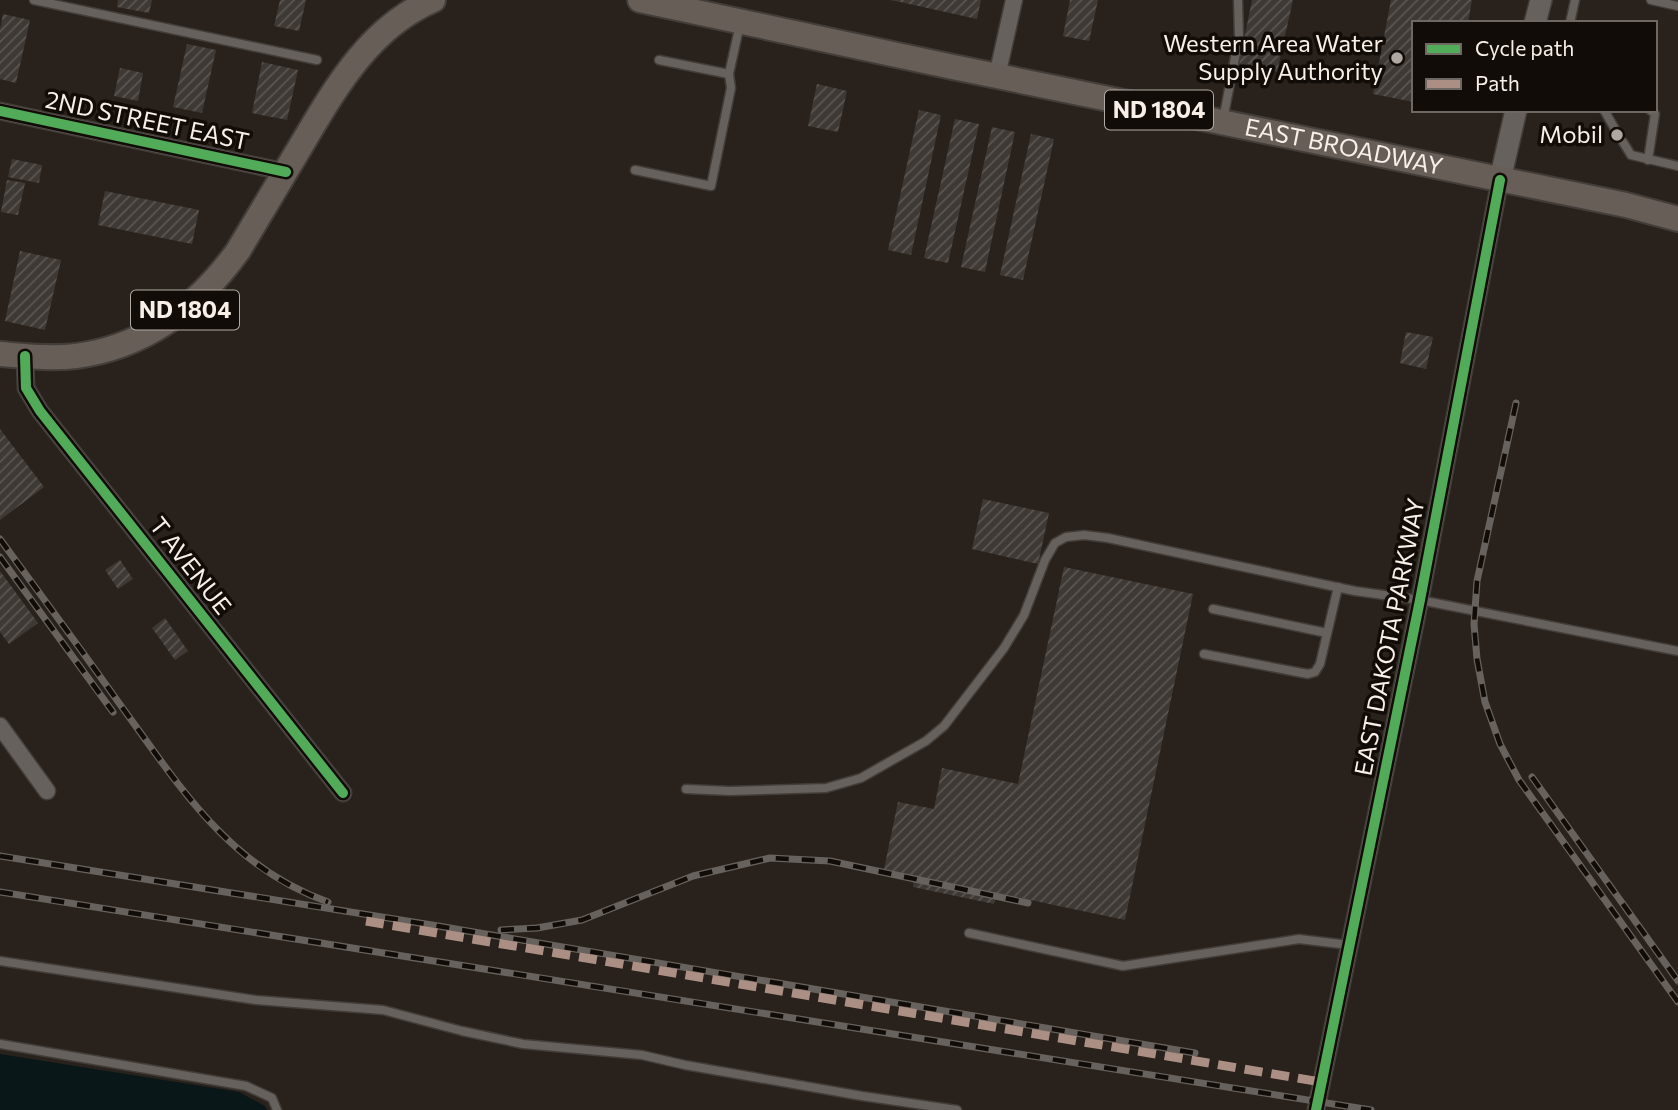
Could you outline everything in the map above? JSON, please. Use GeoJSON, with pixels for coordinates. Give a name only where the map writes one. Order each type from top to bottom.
{"type":"FeatureCollection","features":[{"type":"Feature","properties":{"kind":"main road"},"geometry":{"type":"LineString","coordinates":[[1536,21],[1541,0]]}},
{"type":"Feature","properties":{"kind":"main road","name":"ND 1804"},"geometry":{"type":"LineString","coordinates":[[12,355],[75,356],[120,346],[140,338],[182,312],[221,275],[332,94],[356,60],[388,29],[429,1]]}},
{"type":"Feature","properties":{"kind":"main road","name":"EAST BROADWAY"},"geometry":{"type":"LineString","coordinates":[[646,1],[1626,205],[1678,219]]}},
{"type":"Feature","properties":{"kind":"main road","name":"EAST DAKOTA PARKWAY"},"geometry":{"type":"LineString","coordinates":[[1500,180],[1516,112]]}},
{"type":"Feature","properties":{"kind":"street"},"geometry":{"type":"LineString","coordinates":[[997,76],[1014,0]]}},
{"type":"Feature","properties":{"kind":"street","name":"2ND STREET EAST"},"geometry":{"type":"LineString","coordinates":[[0,111],[286,172]]}},
{"type":"Feature","properties":{"kind":"street","name":"EAST DAKOTA PARKWAY"},"geometry":{"type":"LineString","coordinates":[[1317,1106],[1420,600],[1500,180]]}},
{"type":"Feature","properties":{"kind":"street","name":"T AVENUE"},"geometry":{"type":"LineString","coordinates":[[12,355],[26,388],[40,411],[343,793]]}},
{"type":"Feature","properties":{"kind":"street"},"geometry":{"type":"LineString","coordinates":[[0,726],[47,791]]}},
{"type":"Feature","properties":{"kind":"lane"},"geometry":{"type":"LineString","coordinates":[[34,0],[317,60]]}},
{"type":"Feature","properties":{"kind":"lane"},"geometry":{"type":"LineString","coordinates":[[1222,123],[1239,37],[1238,0]]}},
{"type":"Feature","properties":{"kind":"lane"},"geometry":{"type":"LineString","coordinates":[[1570,21],[1575,0]]}},
{"type":"Feature","properties":{"kind":"lane"},"geometry":{"type":"LineString","coordinates":[[1651,0],[1678,6]]}},
{"type":"Feature","properties":{"kind":"lane"},"geometry":{"type":"LineString","coordinates":[[635,170],[711,186],[731,88],[729,74],[741,22]]}},
{"type":"Feature","properties":{"kind":"lane"},"geometry":{"type":"LineString","coordinates":[[659,60],[729,74]]}},
{"type":"Feature","properties":{"kind":"lane"},"geometry":{"type":"LineString","coordinates":[[1605,112],[1615,129]]}},
{"type":"Feature","properties":{"kind":"lane"},"geometry":{"type":"LineString","coordinates":[[1648,160],[1655,114],[1652,112]]}},
{"type":"Feature","properties":{"kind":"lane"},"geometry":{"type":"LineString","coordinates":[[1623,142],[1631,155],[1678,166]]}},
{"type":"Feature","properties":{"kind":"lane"},"geometry":{"type":"LineString","coordinates":[[685,789],[730,791],[826,788],[861,778],[926,741],[944,726],[1004,648],[1024,615],[1045,560],[1055,543],[1066,537],[1084,535],[1108,538],[1338,587],[1420,600],[1678,651]]}},
{"type":"Feature","properties":{"kind":"lane"},"geometry":{"type":"LineString","coordinates":[[1204,654],[1308,674],[1318,670],[1338,587]]}},
{"type":"Feature","properties":{"kind":"lane"},"geometry":{"type":"LineString","coordinates":[[1213,609],[1327,633]]}},
{"type":"Feature","properties":{"kind":"lane"},"geometry":{"type":"LineString","coordinates":[[969,933],[1123,966],[1298,939],[1349,945]]}},
{"type":"Feature","properties":{"kind":"lane"},"geometry":{"type":"LineString","coordinates":[[0,961],[256,1000],[383,1010],[523,1044],[642,1055],[699,1068],[957,1110]]}},
{"type":"Feature","properties":{"kind":"lane"},"geometry":{"type":"LineString","coordinates":[[0,1044],[246,1086],[272,1098],[276,1110]]}},
{"type":"Feature","properties":{"kind":"shaded area"},"geometry":{"type":"Polygon","coordinates":[[[0,1054],[239,1092],[265,1106],[267,1110],[0,1110],[0,1054]]]}},
{"type":"Feature","properties":{"kind":"building"},"geometry":{"type":"Polygon","coordinates":[[[118,0],[152,0],[149,13],[117,7],[118,0]]]}},
{"type":"Feature","properties":{"kind":"building"},"geometry":{"type":"Polygon","coordinates":[[[280,0],[306,0],[299,31],[274,26],[280,0]]]}},
{"type":"Feature","properties":{"kind":"building"},"geometry":{"type":"Polygon","coordinates":[[[891,0],[981,0],[977,19],[891,0]]]}},
{"type":"Feature","properties":{"kind":"building"},"geometry":{"type":"Polygon","coordinates":[[[1070,0],[1098,0],[1089,41],[1063,36],[1070,0]]]}},
{"type":"Feature","properties":{"kind":"building"},"geometry":{"type":"Polygon","coordinates":[[[1252,0],[1293,0],[1277,72],[1239,64],[1252,0]]]}},
{"type":"Feature","properties":{"kind":"building","name":"Western Area Water Supply Authority"},"geometry":{"type":"Polygon","coordinates":[[[1391,0],[1472,0],[1468,21],[1412,21],[1412,102],[1373,94],[1391,0]]]}},
{"type":"Feature","properties":{"kind":"building"},"geometry":{"type":"Polygon","coordinates":[[[3,14],[30,20],[16,83],[0,79],[0,30],[3,14]]]}},
{"type":"Feature","properties":{"kind":"building"},"geometry":{"type":"Polygon","coordinates":[[[187,44],[216,50],[202,113],[173,107],[187,44]]]}},
{"type":"Feature","properties":{"kind":"building"},"geometry":{"type":"Polygon","coordinates":[[[262,62],[298,70],[287,120],[252,113],[262,62]]]}},
{"type":"Feature","properties":{"kind":"building"},"geometry":{"type":"Polygon","coordinates":[[[120,68],[143,73],[138,101],[114,96],[120,68]]]}},
{"type":"Feature","properties":{"kind":"building"},"geometry":{"type":"Polygon","coordinates":[[[817,84],[847,91],[838,132],[808,126],[817,84]]]}},
{"type":"Feature","properties":{"kind":"building"},"geometry":{"type":"Polygon","coordinates":[[[919,110],[941,115],[911,255],[888,250],[919,110]]]}},
{"type":"Feature","properties":{"kind":"building"},"geometry":{"type":"Polygon","coordinates":[[[955,119],[979,124],[948,263],[924,258],[955,119]]]}},
{"type":"Feature","properties":{"kind":"building"},"geometry":{"type":"Polygon","coordinates":[[[992,127],[1015,132],[985,272],[961,267],[992,127]]]}},
{"type":"Feature","properties":{"kind":"building"},"geometry":{"type":"Polygon","coordinates":[[[1031,134],[1054,139],[1023,280],[1000,275],[1031,134]]]}},
{"type":"Feature","properties":{"kind":"building"},"geometry":{"type":"Polygon","coordinates":[[[12,159],[42,165],[39,183],[8,177],[12,159]]]}},
{"type":"Feature","properties":{"kind":"building"},"geometry":{"type":"Polygon","coordinates":[[[7,180],[25,183],[18,215],[1,212],[7,180]]]}},
{"type":"Feature","properties":{"kind":"building"},"geometry":{"type":"Polygon","coordinates":[[[105,191],[199,210],[192,244],[98,225],[105,191]]]}},
{"type":"Feature","properties":{"kind":"building"},"geometry":{"type":"Polygon","coordinates":[[[20,251],[61,260],[45,330],[5,321],[20,251]]]}},
{"type":"Feature","properties":{"kind":"building"},"geometry":{"type":"Polygon","coordinates":[[[1406,332],[1433,337],[1426,369],[1400,363],[1406,332]]]}},
{"type":"Feature","properties":{"kind":"building"},"geometry":{"type":"Polygon","coordinates":[[[0,429],[44,487],[0,520],[0,429]]]}},
{"type":"Feature","properties":{"kind":"building"},"geometry":{"type":"Polygon","coordinates":[[[983,499],[1049,513],[1038,564],[972,549],[983,499]]]}},
{"type":"Feature","properties":{"kind":"building"},"geometry":{"type":"Polygon","coordinates":[[[120,560],[133,579],[118,589],[105,570],[120,560]]]}},
{"type":"Feature","properties":{"kind":"building"},"geometry":{"type":"Polygon","coordinates":[[[1064,567],[1193,594],[1125,920],[997,893],[994,904],[913,887],[915,876],[884,869],[898,802],[934,809],[942,768],[1018,784],[1064,567]]]}},
{"type":"Feature","properties":{"kind":"building"},"geometry":{"type":"Polygon","coordinates":[[[0,571],[38,623],[9,644],[0,632],[0,571]]]}},
{"type":"Feature","properties":{"kind":"building"},"geometry":{"type":"Polygon","coordinates":[[[165,618],[188,651],[175,660],[152,628],[165,618]]]}},
{"type":"Feature","properties":{"kind":"railway"},"geometry":{"type":"LineString","coordinates":[[1516,403],[1477,581],[1474,624],[1485,702],[1500,744],[1519,780],[1678,1002]]}},
{"type":"Feature","properties":{"kind":"railway"},"geometry":{"type":"LineString","coordinates":[[0,539],[163,764],[208,820],[233,845],[261,867],[292,886],[328,902]]}},
{"type":"Feature","properties":{"kind":"railway"},"geometry":{"type":"LineString","coordinates":[[0,557],[113,712]]}},
{"type":"Feature","properties":{"kind":"railway"},"geometry":{"type":"LineString","coordinates":[[1532,777],[1678,981]]}},
{"type":"Feature","properties":{"kind":"railway"},"geometry":{"type":"LineString","coordinates":[[0,856],[432,925],[1195,1053]]}},
{"type":"Feature","properties":{"kind":"railway"},"geometry":{"type":"LineString","coordinates":[[501,930],[537,928],[582,920],[693,876],[770,858],[830,861],[1028,903]]}},
{"type":"Feature","properties":{"kind":"railway"},"geometry":{"type":"LineString","coordinates":[[0,892],[1371,1110]]}},
{"type":"Feature","properties":{"kind":"marked path"},"geometry":{"type":"LineString","coordinates":[[366,921],[1321,1082]]}},
{"type":"Feature","properties":{"kind":"cycle path"},"geometry":{"type":"LineString","coordinates":[[0,111],[286,172]]}},
{"type":"Feature","properties":{"kind":"cycle path"},"geometry":{"type":"LineString","coordinates":[[1316,1110],[1420,600],[1500,180]]}},
{"type":"Feature","properties":{"kind":"cycle path"},"geometry":{"type":"LineString","coordinates":[[25,356],[26,388],[40,411],[343,793]]}},
{"type":"Feature","properties":{"kind":"place","name":"Western Area Water Supply Authority"},"geometry":{"type":"Point","coordinates":[1397,58]}},
{"type":"Feature","properties":{"kind":"place","name":"Mobil"},"geometry":{"type":"Point","coordinates":[1617,135]}}]}
